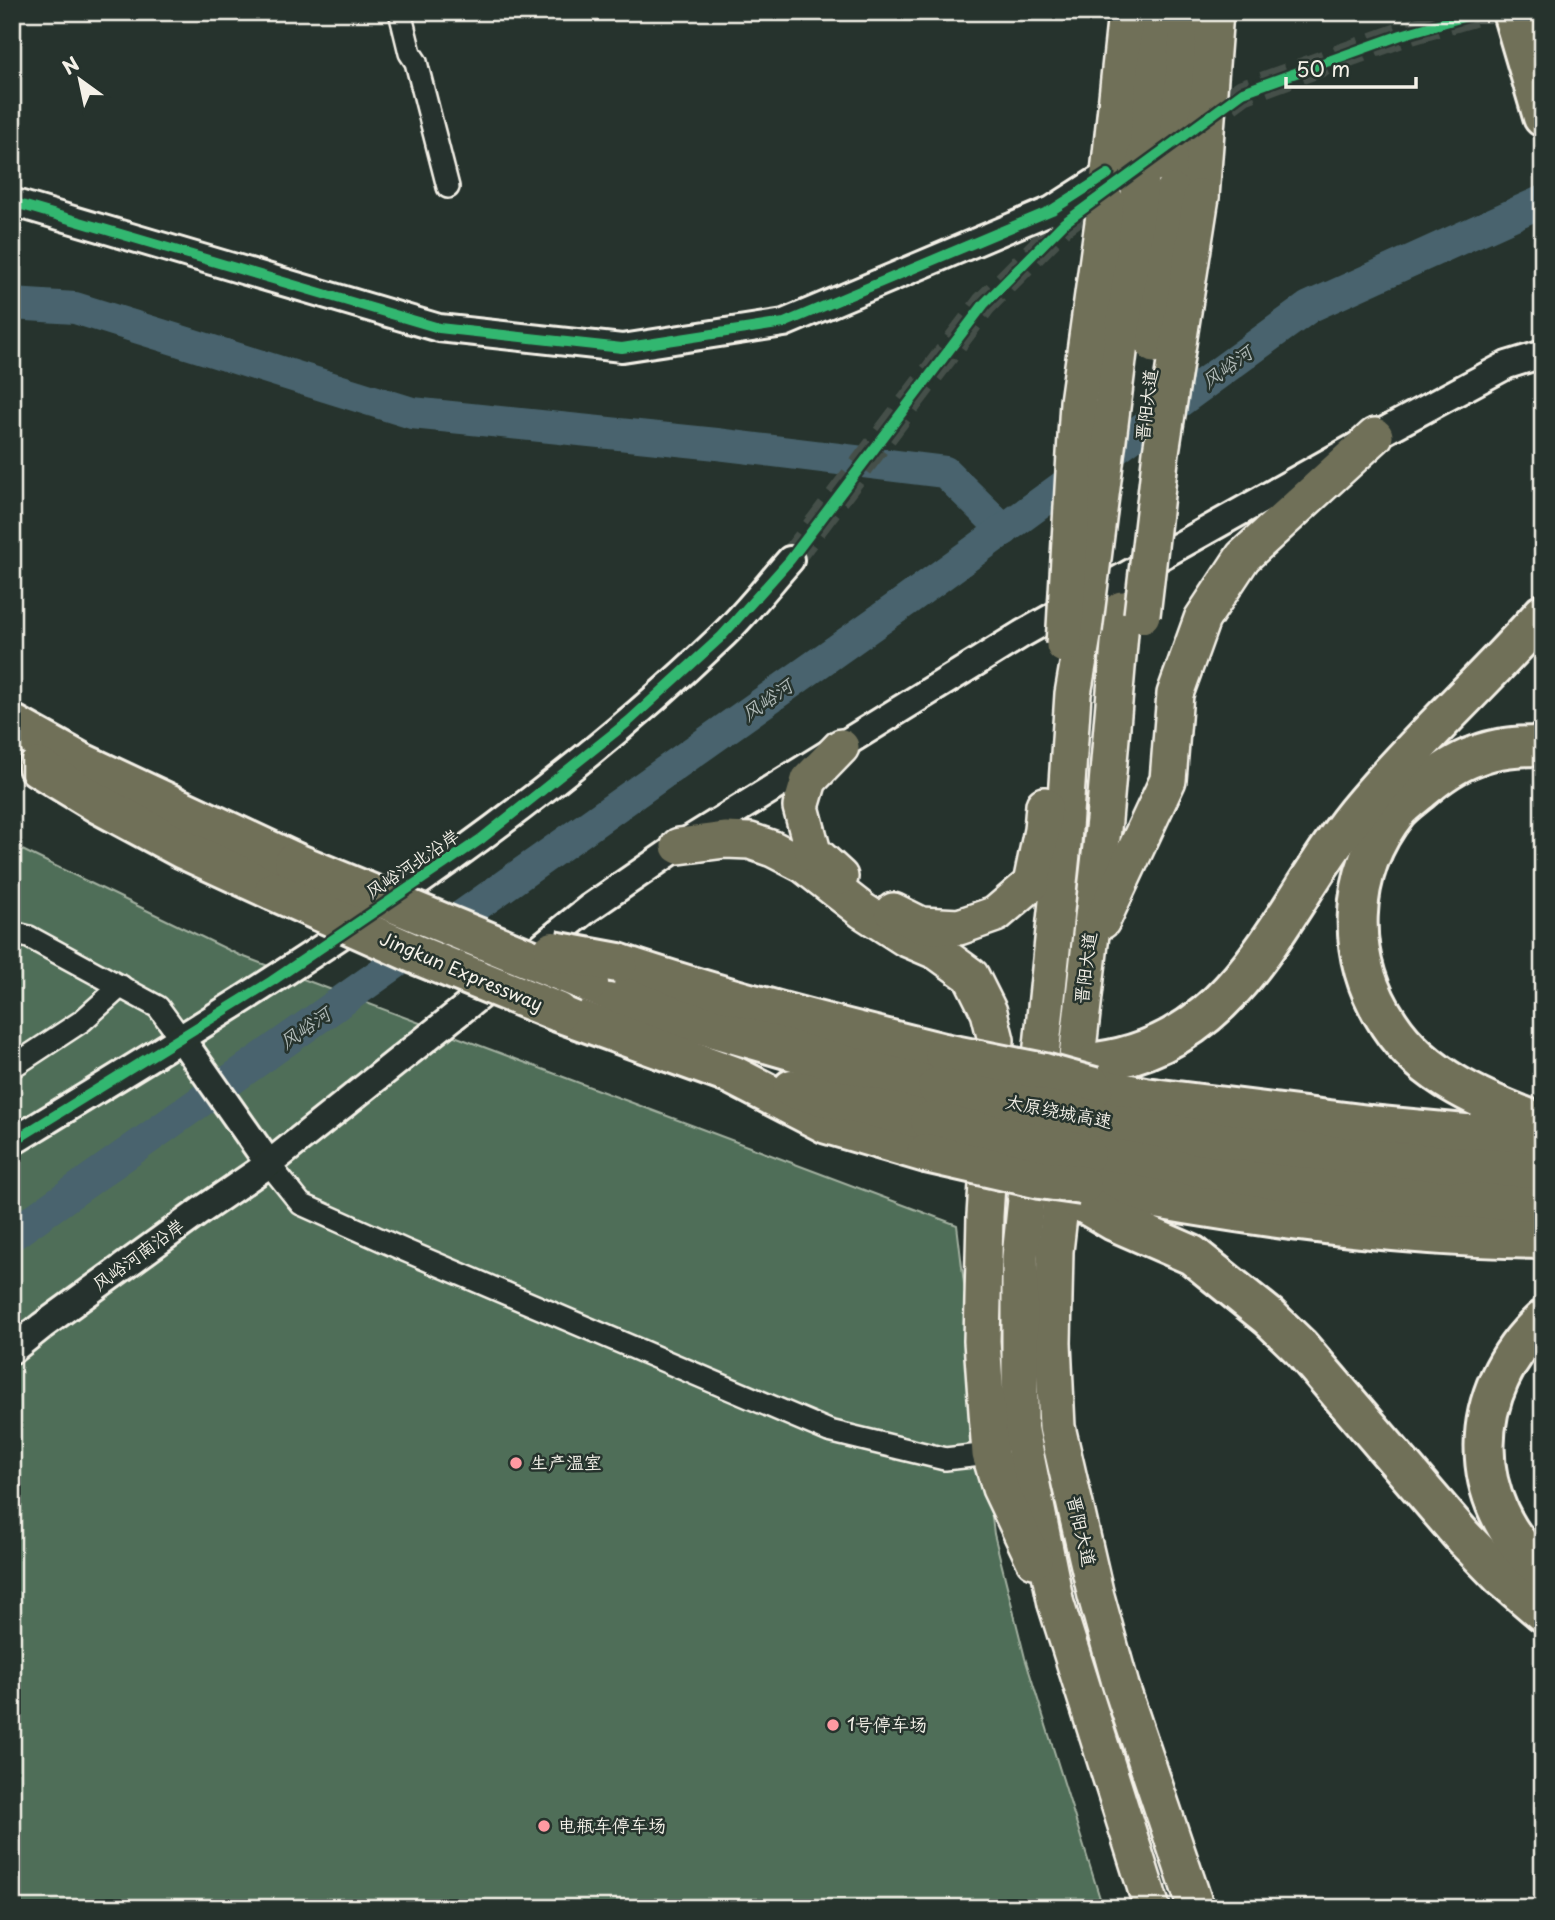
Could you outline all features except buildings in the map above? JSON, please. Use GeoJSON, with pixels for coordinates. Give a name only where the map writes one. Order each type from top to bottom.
{"type":"FeatureCollection","features":[{"type":"Feature","properties":{"kind":"highway","name":"晋阳大道"},"geometry":{"type":"LineString","coordinates":[[1126,12],[1118,185],[1074,638],[1063,844],[1020,1257],[1020,1426],[1056,1604],[1152,1908]]}},
{"type":"Feature","properties":{"kind":"highway","name":"晋阳大道"},"geometry":{"type":"LineString","coordinates":[[1118,185],[1160,12]]}},
{"type":"Feature","properties":{"kind":"highway","name":"晋阳大道"},"geometry":{"type":"LineString","coordinates":[[1187,195],[1181,80],[1189,12]]}},
{"type":"Feature","properties":{"kind":"highway","name":"晋阳大道"},"geometry":{"type":"LineString","coordinates":[[1196,1908],[1121,1686],[1096,1596],[1057,1427],[1053,1343],[1055,1251],[1110,748],[1132,612],[1187,195],[1215,12]]}},
{"type":"Feature","properties":{"kind":"highway"},"geometry":{"type":"LineString","coordinates":[[1512,12],[1543,117]]}},
{"type":"Feature","properties":{"kind":"highway"},"geometry":{"type":"LineString","coordinates":[[1088,950],[1168,780],[1174,694],[1202,619],[1243,557],[1375,436]]}},
{"type":"Feature","properties":{"kind":"highway"},"geometry":{"type":"LineString","coordinates":[[1543,614],[1506,657],[1363,804],[1335,840],[1262,954],[1241,981],[1214,1007],[1184,1030],[1151,1047],[1114,1059],[1088,1134],[1114,1222],[1192,1255],[1269,1317],[1325,1376],[1463,1537],[1501,1576],[1543,1612]]}},
{"type":"Feature","properties":{"kind":"highway"},"geometry":{"type":"LineString","coordinates":[[841,747],[809,780],[801,807],[813,852],[849,884],[921,925],[959,927],[996,914],[1031,884],[1042,830],[1052,710],[1074,638]]}},
{"type":"Feature","properties":{"kind":"highway","name":"Jingkun Expressway"},"geometry":{"type":"LineString","coordinates":[[12,724],[415,954],[558,1012],[732,1075]]}},
{"type":"Feature","properties":{"kind":"highway"},"geometry":{"type":"LineString","coordinates":[[1543,746],[1517,746],[1475,756],[1435,778],[1398,810],[1373,850],[1358,897],[1358,941],[1366,980],[1390,1025],[1423,1062],[1465,1091],[1543,1124]]}},
{"type":"Feature","properties":{"kind":"highway","name":"Jingkun Expressway"},"geometry":{"type":"LineString","coordinates":[[12,752],[99,804],[183,849],[603,973]]}},
{"type":"Feature","properties":{"kind":"highway"},"geometry":{"type":"LineString","coordinates":[[679,846],[725,840],[750,841],[774,849],[804,865],[863,911],[905,938],[938,952],[971,976],[989,1012],[996,1040],[985,1216],[982,1341],[990,1454],[1000,1488],[1056,1604]]}},
{"type":"Feature","properties":{"kind":"highway","name":"太原绕城高速"},"geometry":{"type":"LineString","coordinates":[[603,973],[679,1018],[822,1059],[934,1104]]}},
{"type":"Feature","properties":{"kind":"highway"},"geometry":{"type":"LineString","coordinates":[[934,1104],[1044,1073],[1088,1134],[1174,1203],[1282,1219],[1476,1238],[1543,1239]]}},
{"type":"Feature","properties":{"kind":"highway","name":"太原绕城高速"},"geometry":{"type":"LineString","coordinates":[[732,1075],[934,1104],[1088,1134],[1206,1140],[1418,1164],[1543,1172]]}},
{"type":"Feature","properties":{"kind":"highway"},"geometry":{"type":"LineString","coordinates":[[934,1104],[1040,1179],[1088,1134],[1145,1097],[1368,1125],[1465,1134],[1543,1134]]}},
{"type":"Feature","properties":{"kind":"highway","name":"太原绕城高速"},"geometry":{"type":"LineString","coordinates":[[1088,1134],[1200,1174],[1415,1199],[1543,1207]]}},
{"type":"Feature","properties":{"kind":"highway"},"geometry":{"type":"LineString","coordinates":[[1543,1320],[1507,1364],[1493,1394],[1484,1427],[1483,1461],[1492,1497],[1506,1529],[1525,1555],[1543,1570]]}},
{"type":"Feature","properties":{"kind":"street"},"geometry":{"type":"LineString","coordinates":[[400,12],[410,53],[416,62],[448,187]]}},
{"type":"Feature","properties":{"kind":"street"},"geometry":{"type":"LineString","coordinates":[[12,202],[439,328],[622,348],[785,323],[1052,210],[1118,185]]}},
{"type":"Feature","properties":{"kind":"street","name":"风峪河南沿岸"},"geometry":{"type":"LineString","coordinates":[[12,1350],[589,908],[679,846],[1022,634],[1507,365],[1543,354]]}},
{"type":"Feature","properties":{"kind":"street","name":"风峪河北沿岸"},"geometry":{"type":"LineString","coordinates":[[12,1142],[186,1047],[272,981],[481,839],[629,721],[721,637],[790,560]]}},
{"type":"Feature","properties":{"kind":"street"},"geometry":{"type":"LineString","coordinates":[[12,933],[29,937],[158,1007],[264,1158],[301,1204],[829,1431],[945,1459],[990,1454]]}},
{"type":"Feature","properties":{"kind":"street"},"geometry":{"type":"LineString","coordinates":[[12,1067],[82,1021],[121,986]]}},
{"type":"Feature","properties":{"kind":"green space"},"geometry":{"type":"Polygon","coordinates":[[[12,845],[239,955],[957,1225],[994,1534],[1025,1658],[1103,1908],[12,1908],[12,845]]]}},
{"type":"Feature","properties":{"kind":"waterway","name":"风峪河"},"geometry":{"type":"LineString","coordinates":[[12,1235],[906,601],[1309,307],[1543,201]]}},
{"type":"Feature","properties":{"kind":"waterway"},"geometry":{"type":"LineString","coordinates":[[12,304],[75,308],[412,413],[717,444],[945,472],[1004,530]]}},
{"type":"Feature","properties":{"kind":"tunnel"},"geometry":{"type":"LineString","coordinates":[[1198,125],[1243,92],[1401,35],[1480,12]]}},
{"type":"Feature","properties":{"kind":"tunnel"},"geometry":{"type":"LineString","coordinates":[[790,560],[984,304],[1064,223],[1116,185]]}},
{"type":"Feature","properties":{"kind":"cycle path"},"geometry":{"type":"LineString","coordinates":[[12,1142],[272,981],[481,839],[629,721],[721,637],[790,560],[984,304],[1064,223],[1243,92],[1401,35],[1480,12]]}},
{"type":"Feature","properties":{"kind":"cycle path"},"geometry":{"type":"LineString","coordinates":[[12,202],[439,328],[622,348],[784,323],[1052,210],[1108,174]]}},
{"type":"Feature","properties":{"kind":"place","name":"生产温室"},"geometry":{"type":"Point","coordinates":[516,1463]}},
{"type":"Feature","properties":{"kind":"place","name":"1号停车场"},"geometry":{"type":"Point","coordinates":[833,1725]}},
{"type":"Feature","properties":{"kind":"place","name":"电瓶车停车场"},"geometry":{"type":"Point","coordinates":[544,1826]}}]}
